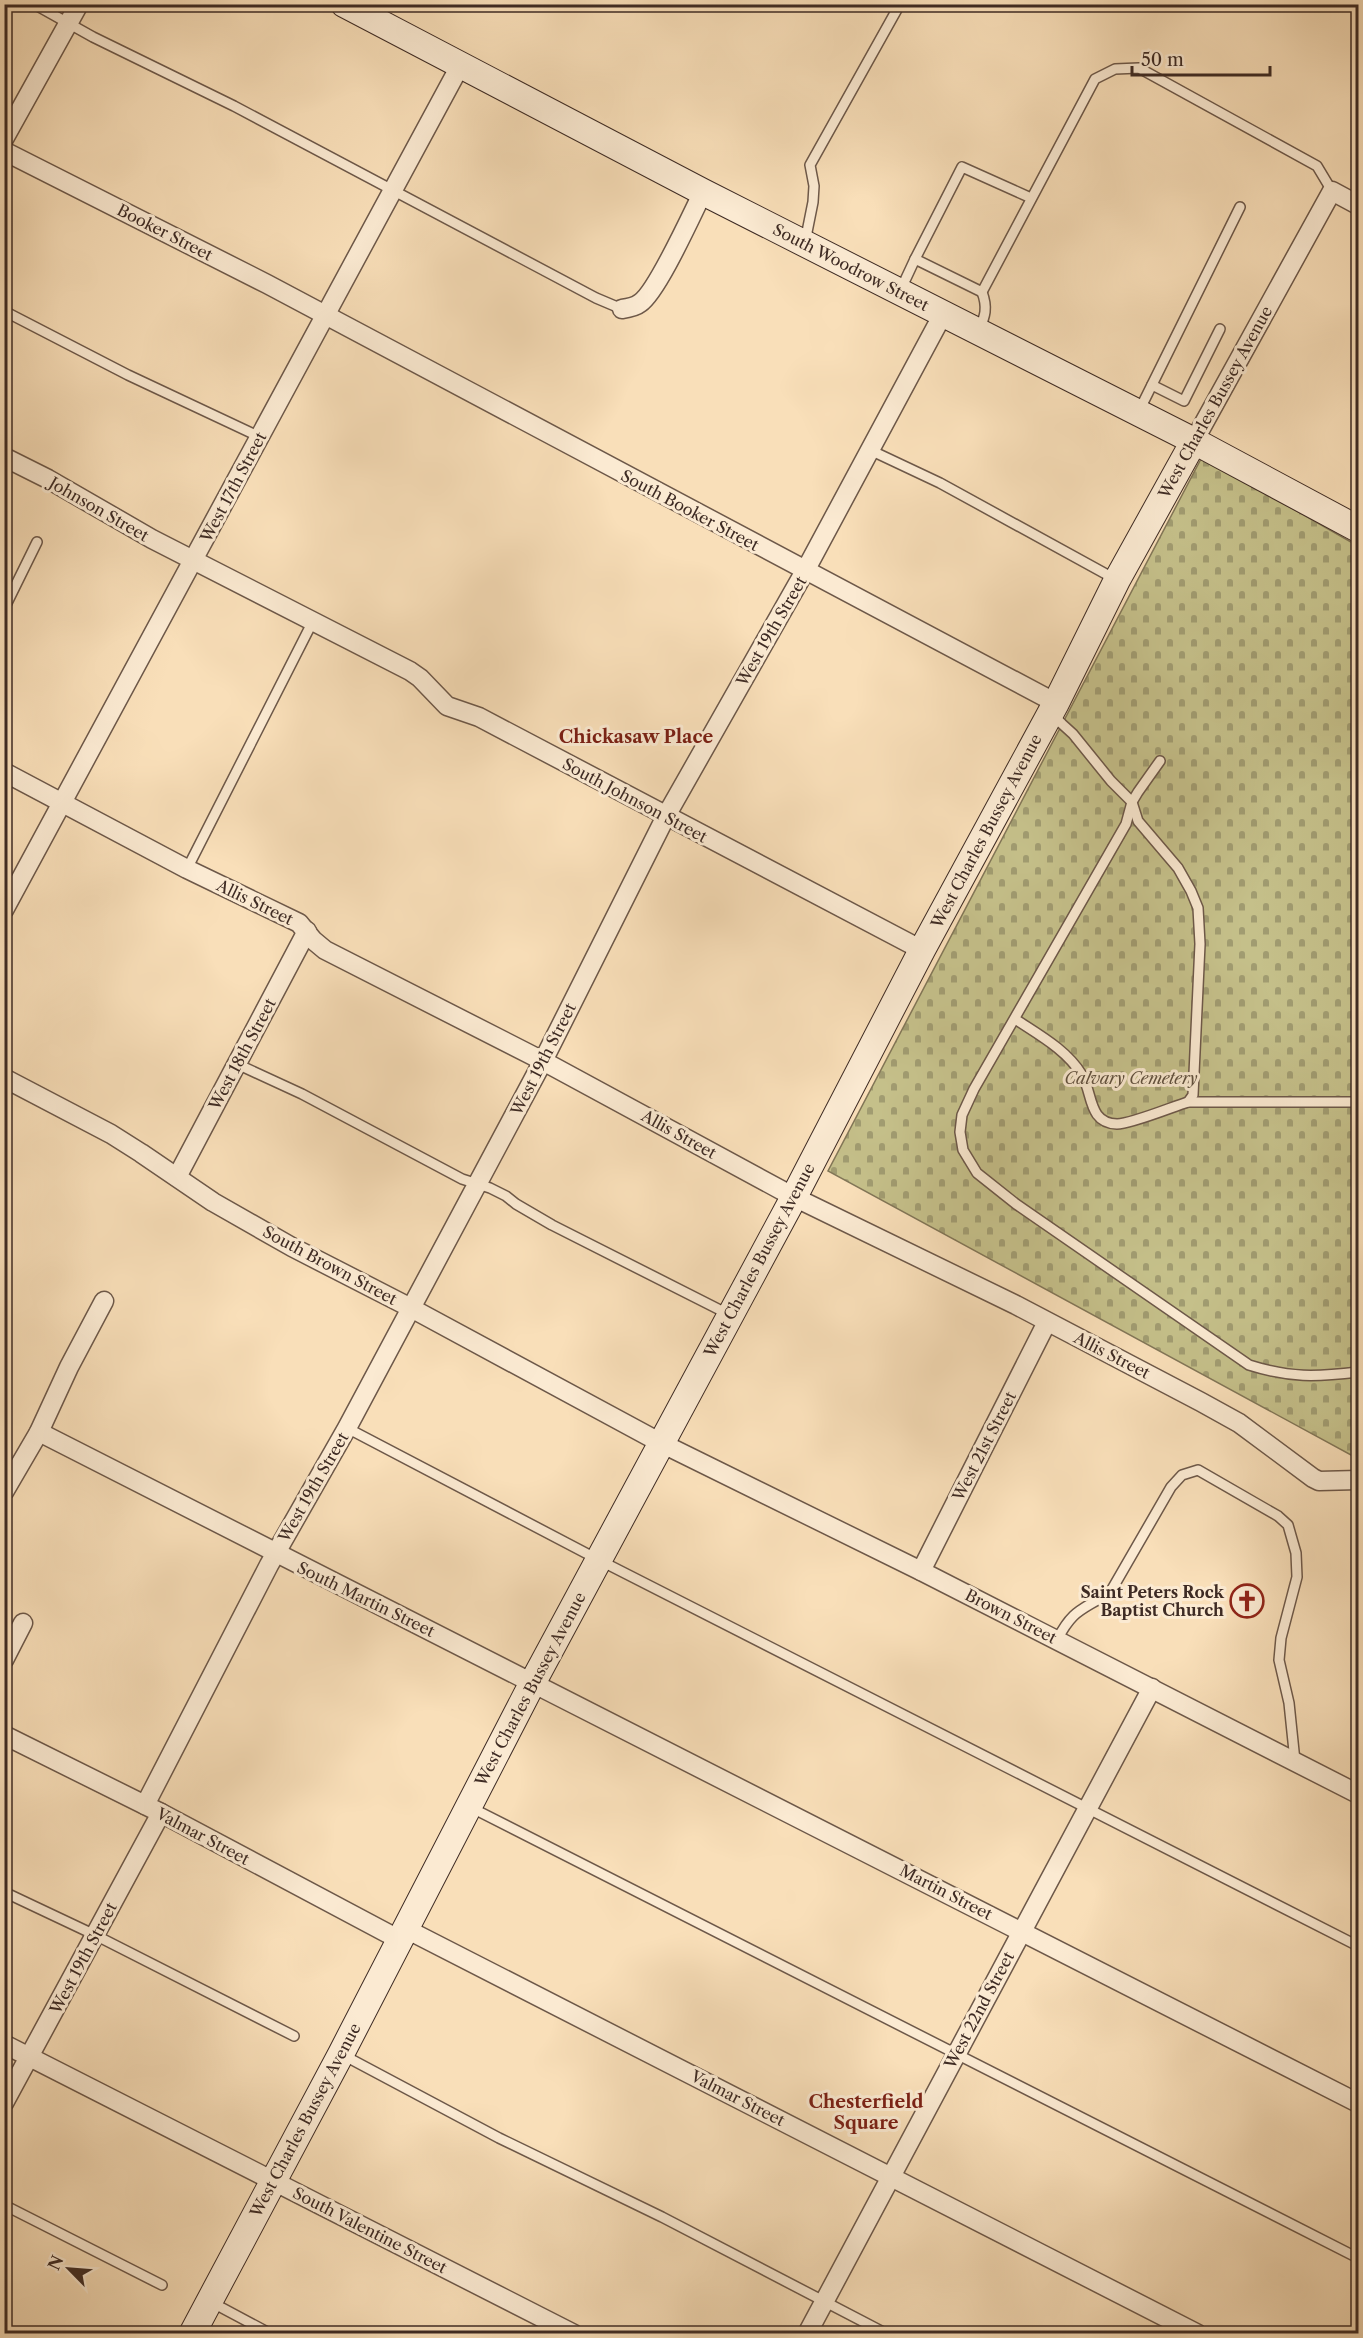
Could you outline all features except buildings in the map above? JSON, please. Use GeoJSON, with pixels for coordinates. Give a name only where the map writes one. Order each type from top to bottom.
{"type":"FeatureCollection","features":[{"type":"Feature","properties":{"kind":"street"},"geometry":{"type":"LineString","coordinates":[[4,139],[79,4]]}},
{"type":"Feature","properties":{"kind":"street","name":"South Woodrow Street"},"geometry":{"type":"LineString","coordinates":[[344,4],[703,192],[1194,441],[1359,529]]}},
{"type":"Feature","properties":{"kind":"street","name":"West 17th Street"},"geometry":{"type":"LineString","coordinates":[[4,910],[460,64]]}},
{"type":"Feature","properties":{"kind":"street","name":"Booker Street"},"geometry":{"type":"LineString","coordinates":[[4,150],[325,316]]}},
{"type":"Feature","properties":{"kind":"street"},"geometry":{"type":"LineString","coordinates":[[1332,191],[1359,205]]}},
{"type":"Feature","properties":{"kind":"street","name":"West Charles Bussey Avenue"},"geometry":{"type":"LineString","coordinates":[[192,2334],[341,2054],[533,1682],[794,1197],[922,950],[1056,703],[1117,580],[1332,191]]}},
{"type":"Feature","properties":{"kind":"street"},"geometry":{"type":"LineString","coordinates":[[622,309],[642,302],[660,275],[703,192]]}},
{"type":"Feature","properties":{"kind":"street","name":"West 19th Street"},"geometry":{"type":"LineString","coordinates":[[4,2103],[95,1935],[275,1554],[347,1428],[543,1061],[666,816],[805,571],[943,314]]}},
{"type":"Feature","properties":{"kind":"street","name":"South Booker Street"},"geometry":{"type":"LineString","coordinates":[[325,316],[1056,703]]}},
{"type":"Feature","properties":{"kind":"street","name":"Johnson Street"},"geometry":{"type":"LineString","coordinates":[[4,457],[194,560]]}},
{"type":"Feature","properties":{"kind":"street","name":"South Johnson Street"},"geometry":{"type":"LineString","coordinates":[[194,560],[410,671],[447,706],[479,717],[922,950]]}},
{"type":"Feature","properties":{"kind":"street","name":"Allis Street"},"geometry":{"type":"LineString","coordinates":[[4,772],[187,869],[290,917],[299,922],[313,940],[325,950],[543,1061],[794,1197],[882,1238],[1239,1423],[1319,1481],[1359,1480]]}},
{"type":"Feature","properties":{"kind":"street","name":"West 18th Street"},"geometry":{"type":"LineString","coordinates":[[177,1177],[307,931]]}},
{"type":"Feature","properties":{"kind":"street","name":"South Brown Street"},"geometry":{"type":"LineString","coordinates":[[4,1078],[111,1134],[213,1202],[292,1247],[411,1308],[661,1443]]}},
{"type":"Feature","properties":{"kind":"street"},"geometry":{"type":"LineString","coordinates":[[4,1492],[39,1432],[69,1367],[104,1301]]}},
{"type":"Feature","properties":{"kind":"street","name":"West 21st Street"},"geometry":{"type":"LineString","coordinates":[[921,1570],[1047,1322]]}},
{"type":"Feature","properties":{"kind":"street","name":"South Martin Street"},"geometry":{"type":"LineString","coordinates":[[39,1432],[275,1554],[533,1682]]}},
{"type":"Feature","properties":{"kind":"street","name":"Brown Street"},"geometry":{"type":"LineString","coordinates":[[661,1443],[921,1570],[1359,1794]]}},
{"type":"Feature","properties":{"kind":"street"},"geometry":{"type":"LineString","coordinates":[[4,1660],[22,1623]]}},
{"type":"Feature","properties":{"kind":"street","name":"Martin Street"},"geometry":{"type":"LineString","coordinates":[[533,1682],[1359,2103]]}},
{"type":"Feature","properties":{"kind":"street","name":"West 22nd Street"},"geometry":{"type":"LineString","coordinates":[[807,2334],[1152,1688]]}},
{"type":"Feature","properties":{"kind":"street","name":"Valmar Street"},"geometry":{"type":"LineString","coordinates":[[4,1736],[891,2176],[1198,2334]]}},
{"type":"Feature","properties":{"kind":"street","name":"South Valentine Street"},"geometry":{"type":"LineString","coordinates":[[4,2044],[574,2334]]}},
{"type":"Feature","properties":{"kind":"lane"},"geometry":{"type":"LineString","coordinates":[[34,4],[622,309]]}},
{"type":"Feature","properties":{"kind":"lane"},"geometry":{"type":"LineString","coordinates":[[805,242],[813,202],[814,186],[810,165],[900,4]]}},
{"type":"Feature","properties":{"kind":"lane"},"geometry":{"type":"LineString","coordinates":[[979,331],[986,311],[982,292],[1095,79],[1115,69],[1139,68],[1317,166],[1332,191]]}},
{"type":"Feature","properties":{"kind":"lane"},"geometry":{"type":"LineString","coordinates":[[899,292],[962,167],[1031,198]]}},
{"type":"Feature","properties":{"kind":"lane"},"geometry":{"type":"LineString","coordinates":[[1138,413],[1240,207]]}},
{"type":"Feature","properties":{"kind":"lane"},"geometry":{"type":"LineString","coordinates":[[915,260],[982,292]]}},
{"type":"Feature","properties":{"kind":"lane"},"geometry":{"type":"LineString","coordinates":[[4,310],[128,375],[260,437]]}},
{"type":"Feature","properties":{"kind":"lane"},"geometry":{"type":"LineString","coordinates":[[1152,385],[1184,401],[1220,329]]}},
{"type":"Feature","properties":{"kind":"lane"},"geometry":{"type":"LineString","coordinates":[[870,450],[951,488],[1117,580]]}},
{"type":"Feature","properties":{"kind":"lane"},"geometry":{"type":"LineString","coordinates":[[4,609],[37,542]]}},
{"type":"Feature","properties":{"kind":"lane"},"geometry":{"type":"LineString","coordinates":[[187,869],[313,621]]}},
{"type":"Feature","properties":{"kind":"lane"},"geometry":{"type":"LineString","coordinates":[[1056,703],[1057,719],[1073,734],[1111,781],[1132,802],[1138,821],[1178,868],[1198,908],[1200,944],[1193,1095],[1188,1102]]}},
{"type":"Feature","properties":{"kind":"lane"},"geometry":{"type":"LineString","coordinates":[[1160,761],[1132,802],[1126,824],[974,1089],[962,1115],[960,1132],[963,1150],[977,1173],[1016,1204],[1249,1365],[1288,1375],[1331,1375],[1359,1372]]}},
{"type":"Feature","properties":{"kind":"lane"},"geometry":{"type":"LineString","coordinates":[[1359,920],[1359,930]]}},
{"type":"Feature","properties":{"kind":"lane"},"geometry":{"type":"LineString","coordinates":[[1014,1019],[1054,1046],[1074,1064],[1084,1077],[1094,1110],[1104,1121],[1116,1124],[1127,1123],[1188,1102],[1359,1102]]}},
{"type":"Feature","properties":{"kind":"lane"},"geometry":{"type":"LineString","coordinates":[[237,1064],[302,1094],[462,1179],[506,1196],[552,1225],[730,1315]]}},
{"type":"Feature","properties":{"kind":"lane"},"geometry":{"type":"LineString","coordinates":[[347,1428],[599,1560],[1359,1946]]}},
{"type":"Feature","properties":{"kind":"lane"},"geometry":{"type":"LineString","coordinates":[[1057,1640],[1067,1621],[1077,1610],[1096,1602],[1111,1592],[1171,1488],[1182,1475],[1198,1470],[1278,1516],[1288,1525],[1296,1553],[1297,1577],[1281,1638],[1279,1660],[1289,1703],[1296,1761]]}},
{"type":"Feature","properties":{"kind":"lane"},"geometry":{"type":"LineString","coordinates":[[468,1806],[1359,2258]]}},
{"type":"Feature","properties":{"kind":"lane"},"geometry":{"type":"LineString","coordinates":[[4,1892],[95,1935],[294,2036]]}},
{"type":"Feature","properties":{"kind":"lane"},"geometry":{"type":"LineString","coordinates":[[341,2054],[500,2138],[824,2300],[887,2334]]}},
{"type":"Feature","properties":{"kind":"lane"},"geometry":{"type":"LineString","coordinates":[[4,2205],[162,2285]]}},
{"type":"Feature","properties":{"kind":"lane"},"geometry":{"type":"LineString","coordinates":[[209,2301],[271,2334]]}},
{"type":"Feature","properties":{"kind":"green space","name":"Calvary Cemetery"},"geometry":{"type":"Polygon","coordinates":[[[1202,457],[1358,546],[1358,1455],[1351,1455],[828,1171],[1202,457]]]}},
{"type":"Feature","properties":{"kind":"place","name":"Saint Peters Rock Baptist Church"},"geometry":{"type":"Point","coordinates":[1247,1601]}},
{"type":"Feature","properties":{"kind":"district","name":"Chickasaw Place"},"geometry":{"type":"Point","coordinates":[636,737]}},
{"type":"Feature","properties":{"kind":"district","name":"Chesterfield Square"},"geometry":{"type":"Point","coordinates":[866,2112]}}]}
